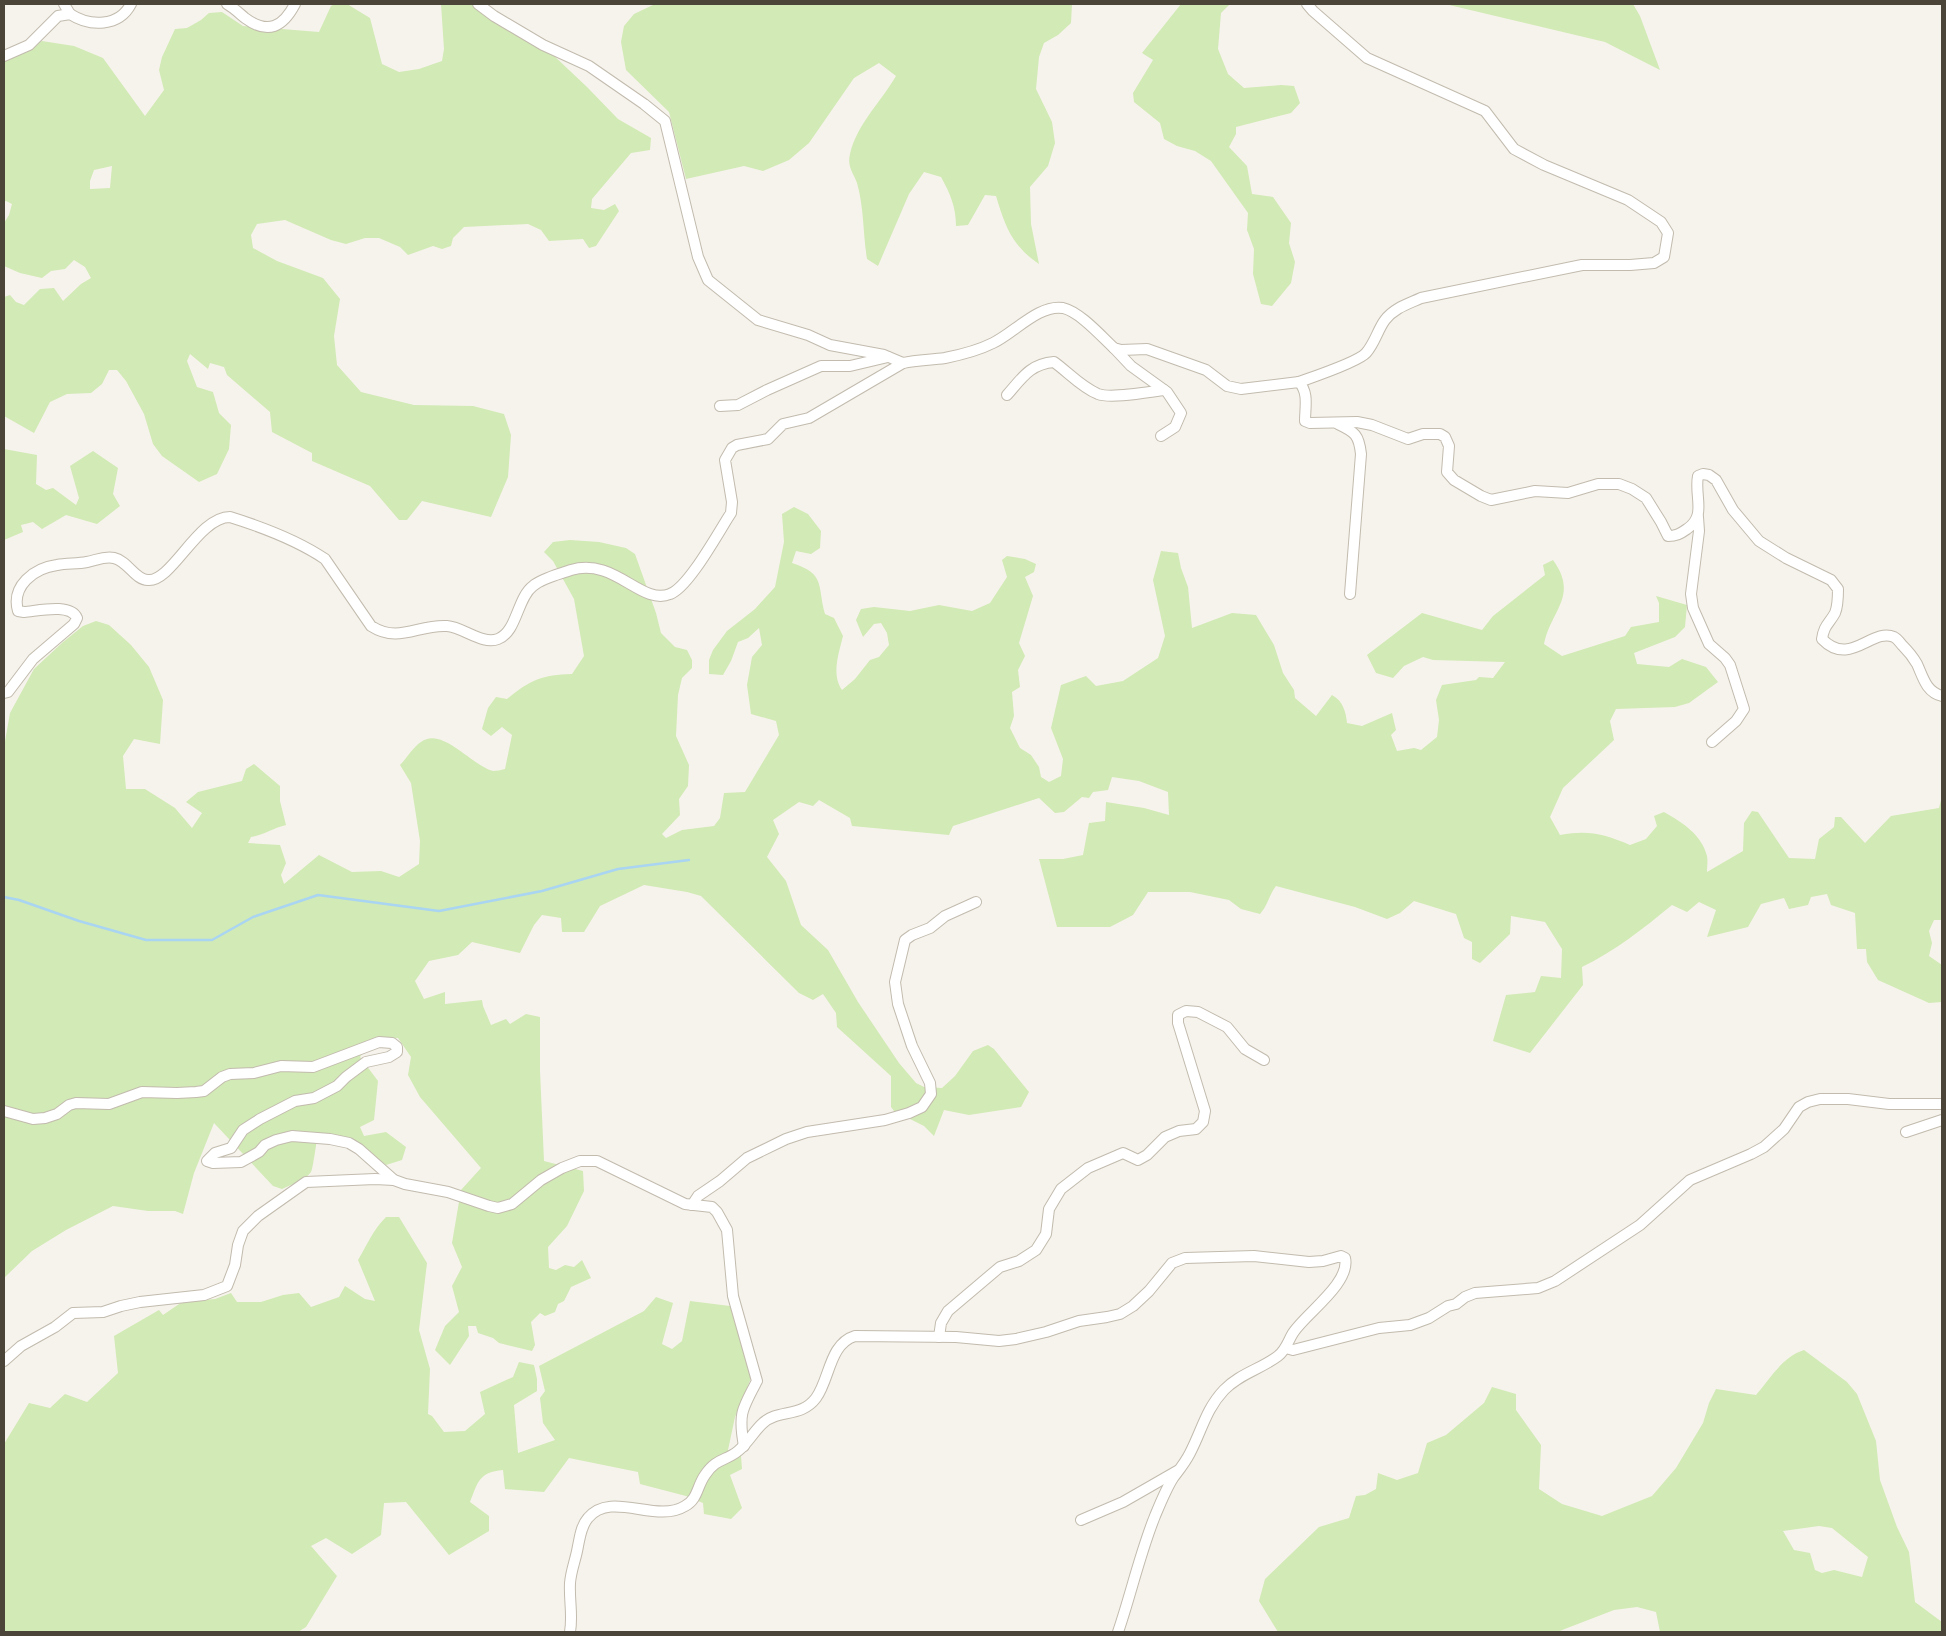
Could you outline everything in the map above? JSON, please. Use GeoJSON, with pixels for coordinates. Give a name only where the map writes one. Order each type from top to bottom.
{"type":"FeatureCollection","features":[{"type":"Feature","properties":{"kind":"street"},"geometry":{"type":"LineString","coordinates":[[64,4],[70,14],[80,20],[107,23],[118,18],[131,4]]}},
{"type":"Feature","properties":{"kind":"street"},"geometry":{"type":"LineString","coordinates":[[227,4],[259,26],[272,27],[282,23],[289,16],[295,4]]}},
{"type":"Feature","properties":{"kind":"street"},"geometry":{"type":"LineString","coordinates":[[478,4],[494,16],[543,45],[589,66],[644,104],[665,122],[698,257],[708,280],[758,320],[808,335],[830,345],[889,357],[903,363]]}},
{"type":"Feature","properties":{"kind":"street"},"geometry":{"type":"LineString","coordinates":[[1114,348],[1121,350],[1147,349],[1206,370],[1227,386],[1241,389],[1299,382],[1337,368],[1366,354],[1378,335],[1384,320],[1396,309],[1421,298],[1582,264],[1630,265],[1654,263],[1664,257],[1668,233],[1661,222],[1628,200],[1544,165],[1514,149],[1486,111],[1367,58],[1307,4]]}},
{"type":"Feature","properties":{"kind":"street"},"geometry":{"type":"LineString","coordinates":[[4,56],[29,45],[58,16],[70,14]]}},
{"type":"Feature","properties":{"kind":"street"},"geometry":{"type":"LineString","coordinates":[[4,693],[8,692],[33,659],[74,624],[77,618],[68,609],[18,611],[16,604],[18,593],[27,576],[56,565],[88,562],[102,558],[115,558],[124,562],[140,578],[147,581],[154,580],[167,569],[209,524],[224,517],[237,519],[274,533],[315,552],[325,559],[336,578],[371,626],[380,632],[395,635],[437,626],[450,626],[490,640],[499,639],[511,626],[523,598],[533,586],[555,576],[586,566],[620,576],[644,593],[657,596],[671,594],[685,583],[731,513],[732,502],[725,460],[732,448],[737,445],[768,439],[783,424],[809,418],[903,363],[946,358],[992,344],[1043,310],[1052,308],[1073,311],[1131,366],[1164,390],[1180,413],[1175,427],[1160,436]]}},
{"type":"Feature","properties":{"kind":"street"},"geometry":{"type":"LineString","coordinates":[[720,406],[738,405],[821,366],[850,366],[889,357]]}},
{"type":"Feature","properties":{"kind":"street"},"geometry":{"type":"LineString","coordinates":[[1006,395],[1028,371],[1041,363],[1054,362],[1082,384],[1100,395],[1124,395],[1164,390]]}},
{"type":"Feature","properties":{"kind":"street"},"geometry":{"type":"LineString","coordinates":[[1299,382],[1304,387],[1306,395],[1305,421],[1310,423],[1357,422],[1372,425],[1408,439],[1423,434],[1440,434],[1449,446],[1447,472],[1454,480],[1491,500],[1535,491],[1568,493],[1598,484],[1620,484],[1646,498],[1668,536],[1677,536],[1692,526],[1698,517]]}},
{"type":"Feature","properties":{"kind":"street"},"geometry":{"type":"LineString","coordinates":[[1332,422],[1352,430],[1360,442],[1361,454],[1350,594]]}},
{"type":"Feature","properties":{"kind":"street"},"geometry":{"type":"LineString","coordinates":[[1712,742],[1736,721],[1744,709],[1730,665],[1709,644],[1693,608],[1691,594],[1699,531],[1697,483],[1698,476],[1703,474],[1709,475],[1716,480],[1733,510],[1759,540],[1786,558],[1831,580],[1838,588],[1838,604],[1835,614],[1824,628],[1822,639],[1828,645],[1837,649],[1851,649],[1886,636],[1896,638],[1911,654],[1926,686],[1942,696]]}},
{"type":"Feature","properties":{"kind":"street"},"geometry":{"type":"LineString","coordinates":[[692,1205],[698,1196],[747,1158],[786,1139],[807,1132],[885,1120],[922,1107],[932,1094],[930,1083],[912,1046],[898,1004],[895,982],[905,940],[912,934],[930,928],[945,916],[976,902]]}},
{"type":"Feature","properties":{"kind":"street"},"geometry":{"type":"LineString","coordinates":[[939,1337],[941,1323],[948,1311],[1000,1268],[1019,1261],[1036,1250],[1046,1234],[1049,1209],[1060,1189],[1088,1168],[1123,1153],[1138,1160],[1147,1155],[1165,1137],[1179,1131],[1196,1128],[1203,1122],[1205,1112],[1178,1023],[1178,1015],[1186,1012],[1198,1012],[1227,1027],[1245,1049],[1264,1060]]}},
{"type":"Feature","properties":{"kind":"street"},"geometry":{"type":"LineString","coordinates":[[4,1111],[33,1119],[45,1118],[57,1114],[69,1105],[76,1103],[109,1104],[142,1092],[177,1093],[204,1090],[222,1077],[230,1074],[254,1073],[281,1066],[313,1067],[379,1042],[392,1043],[397,1047],[397,1052],[366,1062],[337,1086],[314,1098],[295,1101],[260,1119],[243,1130],[231,1148],[215,1153],[207,1161],[213,1163],[241,1162],[259,1152],[265,1145],[292,1136],[330,1139],[349,1143],[359,1149],[394,1180]]}},
{"type":"Feature","properties":{"kind":"street"},"geometry":{"type":"LineString","coordinates":[[1286,1348],[1293,1350],[1379,1328],[1410,1325],[1429,1318],[1448,1306],[1456,1304],[1465,1296],[1475,1293],[1538,1288],[1556,1281],[1640,1225],[1690,1180],[1764,1147],[1774,1139],[1799,1108],[1808,1102],[1820,1099],[1848,1099],[1889,1104],[1939,1103]]}},
{"type":"Feature","properties":{"kind":"street"},"geometry":{"type":"LineString","coordinates":[[1906,1132],[1942,1120]]}},
{"type":"Feature","properties":{"kind":"street"},"geometry":{"type":"LineString","coordinates":[[4,1361],[21,1346],[55,1327],[73,1313],[103,1312],[140,1302],[204,1295],[226,1286],[235,1264],[238,1245],[243,1231],[258,1216],[306,1182],[394,1180],[405,1184],[448,1192],[498,1208],[512,1204],[541,1180],[562,1168],[580,1161],[598,1161],[685,1204],[712,1207],[717,1212],[726,1230],[733,1296],[757,1381],[742,1409],[740,1425],[744,1446]]}},
{"type":"Feature","properties":{"kind":"street"},"geometry":{"type":"LineString","coordinates":[[570,1632],[572,1566],[580,1535],[586,1520],[594,1511],[614,1506],[673,1511],[685,1506],[695,1498],[703,1477],[709,1469],[723,1458],[736,1453],[764,1421],[810,1406],[818,1396],[835,1355],[846,1338],[855,1336],[939,1337],[999,1341],[1016,1339],[1046,1332],[1079,1321],[1120,1314],[1133,1306],[1149,1291],[1172,1263],[1185,1258],[1254,1256],[1309,1262],[1323,1261],[1342,1256],[1347,1264],[1344,1274],[1293,1333],[1286,1348],[1278,1356],[1232,1381],[1215,1399],[1203,1421],[1191,1452],[1173,1479],[1155,1516],[1118,1632]]}},
{"type":"Feature","properties":{"kind":"street"},"geometry":{"type":"LineString","coordinates":[[1081,1520],[1123,1502],[1182,1468]]}},
{"type":"Feature","properties":{"kind":"green space"},"geometry":{"type":"Polygon","coordinates":[[[347,4],[370,18],[382,64],[399,72],[419,69],[442,61],[444,49],[441,4],[472,4],[497,23],[551,53],[618,119],[651,138],[650,150],[631,153],[592,199],[591,208],[604,210],[615,204],[619,211],[596,246],[589,248],[583,239],[549,241],[541,230],[528,224],[464,227],[453,238],[451,246],[442,249],[433,246],[408,255],[400,247],[379,238],[365,238],[346,244],[331,240],[285,220],[257,224],[251,235],[253,248],[277,261],[323,278],[340,299],[334,336],[337,365],[361,392],[414,405],[473,406],[504,414],[511,435],[508,477],[491,517],[422,501],[407,520],[399,520],[370,486],[312,461],[312,453],[272,432],[270,412],[227,375],[224,367],[210,363],[208,369],[190,354],[187,361],[197,387],[213,392],[219,413],[231,425],[229,449],[217,474],[199,482],[162,456],[153,444],[144,414],[126,381],[117,370],[109,370],[102,384],[91,393],[67,394],[50,402],[34,433],[4,416],[4,297],[10,295],[16,302],[24,305],[40,289],[54,288],[63,301],[81,284],[91,278],[85,267],[74,260],[65,269],[51,271],[42,278],[20,273],[4,266],[4,223],[9,215],[12,204],[4,202],[4,62],[42,41],[74,46],[103,58],[145,116],[164,90],[159,70],[162,57],[175,29],[187,28],[209,13],[222,12],[243,26],[319,32],[331,6],[347,4]],[[112,166],[94,170],[90,181],[90,189],[110,188],[112,166]]]}},
{"type":"Feature","properties":{"kind":"green space"},"geometry":{"type":"Polygon","coordinates":[[[655,4],[1072,4],[1071,23],[1058,35],[1044,43],[1039,57],[1036,89],[1052,122],[1055,143],[1048,166],[1030,187],[1031,224],[1039,264],[1022,250],[1011,235],[996,196],[985,195],[968,225],[956,226],[952,200],[941,177],[924,172],[909,194],[878,266],[867,259],[861,201],[849,159],[858,133],[896,76],[879,63],[854,78],[809,143],[789,160],[763,171],[744,166],[686,179],[669,112],[626,70],[621,42],[624,26],[634,14],[655,4]]]}},
{"type":"Feature","properties":{"kind":"green space"},"geometry":{"type":"Polygon","coordinates":[[[1181,4],[1230,4],[1221,13],[1218,49],[1228,74],[1244,88],[1281,85],[1294,86],[1300,103],[1291,113],[1236,127],[1236,134],[1229,147],[1247,166],[1252,194],[1273,197],[1291,223],[1289,243],[1295,262],[1291,283],[1272,306],[1261,304],[1253,274],[1254,249],[1247,230],[1248,213],[1211,161],[1195,151],[1177,146],[1164,139],[1160,123],[1134,102],[1133,93],[1153,60],[1142,53],[1181,4]]]}},
{"type":"Feature","properties":{"kind":"green space"},"geometry":{"type":"Polygon","coordinates":[[[1445,4],[1633,4],[1640,16],[1660,70],[1605,42],[1445,4]]]}},
{"type":"Feature","properties":{"kind":"green space"},"geometry":{"type":"Polygon","coordinates":[[[4,449],[37,455],[36,484],[46,490],[53,488],[76,505],[79,498],[70,466],[93,451],[118,468],[113,494],[120,506],[97,524],[66,515],[42,529],[33,522],[21,525],[23,532],[4,540],[4,449]]]}},
{"type":"Feature","properties":{"kind":"green space"},"geometry":{"type":"Polygon","coordinates":[[[794,507],[808,514],[821,531],[820,548],[811,554],[796,551],[792,563],[803,567],[815,576],[820,588],[825,614],[834,618],[843,636],[836,670],[842,690],[855,679],[870,660],[879,657],[889,645],[887,633],[881,623],[874,624],[863,637],[856,620],[861,609],[874,607],[910,611],[939,605],[972,611],[990,603],[1007,577],[1002,560],[1007,556],[1025,559],[1036,564],[1034,572],[1025,577],[1033,596],[1019,643],[1025,656],[1018,670],[1020,687],[1012,692],[1014,716],[1010,728],[1020,748],[1031,755],[1039,767],[1041,777],[1049,782],[1061,776],[1063,759],[1051,728],[1061,685],[1086,676],[1096,686],[1123,681],[1158,658],[1165,636],[1153,580],[1161,551],[1178,553],[1188,587],[1192,628],[1232,613],[1256,615],[1274,645],[1283,673],[1294,690],[1295,698],[1316,716],[1332,695],[1339,700],[1343,707],[1347,723],[1362,726],[1392,713],[1396,730],[1391,735],[1397,751],[1414,748],[1421,750],[1437,737],[1439,720],[1436,700],[1442,685],[1476,680],[1479,677],[1493,678],[1505,662],[1433,660],[1423,657],[1404,666],[1393,678],[1376,673],[1367,655],[1422,613],[1482,630],[1493,616],[1545,575],[1543,565],[1553,560],[1564,584],[1561,603],[1547,632],[1544,644],[1562,656],[1625,636],[1631,627],[1659,622],[1659,603],[1656,596],[1687,605],[1685,627],[1675,637],[1634,653],[1637,664],[1669,667],[1682,659],[1706,667],[1718,682],[1689,703],[1675,707],[1616,709],[1610,721],[1614,740],[1563,788],[1550,817],[1560,835],[1596,834],[1630,845],[1646,839],[1657,826],[1654,816],[1664,812],[1678,820],[1696,835],[1707,856],[1707,872],[1743,851],[1744,823],[1752,811],[1758,812],[1789,858],[1815,859],[1819,839],[1834,827],[1835,817],[1841,817],[1865,843],[1891,816],[1939,808],[1942,796],[1942,920],[1934,920],[1929,931],[1932,943],[1929,956],[1942,965],[1942,1002],[1929,1003],[1878,980],[1867,962],[1866,949],[1857,949],[1855,913],[1831,905],[1827,894],[1811,897],[1808,905],[1789,909],[1784,898],[1761,904],[1748,927],[1707,937],[1716,910],[1699,902],[1687,912],[1672,905],[1640,931],[1582,967],[1583,985],[1530,1053],[1493,1041],[1506,995],[1535,992],[1541,976],[1561,978],[1562,949],[1545,922],[1511,916],[1510,934],[1480,963],[1472,959],[1472,942],[1464,938],[1456,914],[1414,901],[1400,913],[1387,919],[1355,907],[1276,886],[1260,914],[1241,909],[1229,900],[1190,892],[1148,892],[1133,915],[1110,927],[1057,927],[1039,859],[1063,859],[1083,855],[1089,823],[1105,821],[1106,802],[1144,808],[1169,815],[1168,792],[1139,781],[1112,777],[1108,790],[1093,792],[1089,798],[1082,797],[1064,812],[1055,813],[1039,798],[953,826],[949,835],[852,826],[850,818],[819,800],[813,806],[799,802],[773,820],[779,834],[767,857],[786,881],[801,925],[828,950],[858,1002],[899,1063],[916,1083],[924,1087],[942,1088],[955,1076],[973,1051],[988,1045],[994,1049],[1029,1092],[1021,1107],[969,1115],[944,1110],[934,1136],[924,1126],[894,1111],[891,1107],[891,1076],[837,1027],[836,1013],[823,994],[813,1000],[799,993],[701,896],[644,885],[600,906],[584,932],[562,932],[561,918],[542,915],[534,925],[520,953],[472,942],[458,955],[429,961],[415,981],[424,999],[445,992],[445,1004],[482,1000],[491,1025],[506,1019],[510,1024],[526,1014],[540,1017],[544,1161],[583,1171],[584,1191],[567,1226],[548,1247],[549,1268],[556,1270],[565,1265],[574,1267],[582,1260],[591,1278],[571,1287],[564,1301],[558,1304],[555,1312],[545,1316],[540,1313],[531,1322],[535,1345],[532,1351],[499,1343],[493,1338],[478,1333],[476,1326],[468,1326],[469,1336],[450,1365],[435,1350],[445,1326],[459,1312],[452,1286],[462,1267],[452,1243],[461,1190],[481,1168],[420,1097],[408,1075],[411,1057],[398,1038],[384,1038],[371,1041],[360,1057],[378,1081],[374,1120],[360,1127],[364,1136],[386,1132],[406,1147],[402,1160],[386,1165],[355,1142],[345,1137],[318,1135],[313,1166],[309,1175],[282,1189],[273,1186],[214,1123],[194,1173],[183,1214],[175,1211],[148,1211],[113,1206],[66,1230],[32,1251],[4,1278],[4,747],[10,713],[34,669],[83,626],[96,621],[109,625],[131,645],[149,667],[163,700],[160,744],[134,739],[123,756],[126,789],[145,789],[175,808],[192,828],[202,813],[186,802],[198,792],[242,781],[246,769],[254,764],[280,786],[280,801],[286,825],[251,837],[248,843],[280,845],[286,863],[281,875],[284,884],[319,855],[352,872],[381,871],[399,877],[419,864],[420,841],[411,783],[400,765],[413,749],[429,738],[438,739],[485,768],[493,771],[505,769],[512,735],[502,727],[491,736],[482,729],[488,708],[496,697],[507,699],[523,687],[544,677],[572,674],[584,656],[574,599],[553,561],[544,552],[553,542],[570,540],[599,542],[626,548],[635,554],[656,613],[661,633],[675,647],[687,650],[692,660],[692,668],[682,678],[678,695],[676,736],[689,765],[688,786],[679,799],[680,815],[662,834],[666,838],[682,830],[714,826],[720,818],[724,793],[745,792],[779,735],[776,721],[751,714],[747,685],[752,657],[762,645],[759,628],[748,638],[738,642],[723,675],[709,674],[709,660],[713,650],[727,631],[755,609],[775,587],[784,542],[782,514],[794,507]]]}},
{"type":"Feature","properties":{"kind":"green space"},"geometry":{"type":"Polygon","coordinates":[[[386,1217],[399,1217],[427,1263],[419,1330],[430,1369],[428,1414],[432,1416],[444,1432],[465,1431],[485,1414],[480,1392],[513,1377],[519,1362],[534,1365],[537,1391],[514,1405],[518,1453],[555,1440],[543,1423],[540,1398],[545,1391],[539,1366],[644,1311],[656,1297],[673,1303],[662,1344],[672,1349],[682,1341],[690,1301],[730,1306],[751,1378],[735,1417],[728,1450],[741,1456],[742,1469],[730,1475],[742,1508],[731,1519],[704,1514],[703,1503],[686,1496],[640,1484],[638,1472],[569,1458],[544,1492],[505,1489],[503,1470],[489,1473],[480,1479],[470,1502],[489,1516],[489,1531],[449,1555],[406,1502],[384,1503],[381,1535],[352,1554],[326,1538],[311,1546],[337,1576],[306,1627],[298,1632],[4,1632],[4,1444],[29,1403],[50,1408],[65,1394],[87,1402],[118,1373],[114,1336],[159,1310],[163,1315],[182,1302],[215,1299],[231,1293],[237,1302],[261,1302],[283,1295],[299,1293],[311,1307],[339,1297],[345,1286],[365,1299],[375,1301],[358,1260],[374,1232],[386,1217]]]}},
{"type":"Feature","properties":{"kind":"green space"},"geometry":{"type":"Polygon","coordinates":[[[1804,1350],[1847,1382],[1857,1394],[1876,1441],[1880,1480],[1897,1527],[1909,1552],[1915,1602],[1942,1622],[1942,1632],[1660,1632],[1656,1612],[1637,1607],[1614,1610],[1557,1632],[1278,1632],[1259,1601],[1265,1579],[1319,1527],[1349,1518],[1356,1496],[1365,1495],[1376,1489],[1378,1473],[1397,1480],[1418,1473],[1427,1443],[1446,1435],[1484,1403],[1492,1387],[1516,1394],[1516,1410],[1541,1445],[1539,1489],[1562,1504],[1602,1516],[1652,1496],[1676,1468],[1703,1423],[1709,1403],[1716,1389],[1756,1395],[1777,1369],[1796,1353],[1804,1350]],[[1819,1526],[1783,1531],[1794,1550],[1810,1553],[1815,1570],[1822,1573],[1834,1570],[1862,1577],[1868,1557],[1832,1528],[1819,1526]]]}},
{"type":"Feature","properties":{"kind":"waterway"},"geometry":{"type":"LineString","coordinates":[[4,897],[146,940],[212,940],[253,917],[318,895],[439,911],[542,891],[618,869],[689,860]]}}]}
